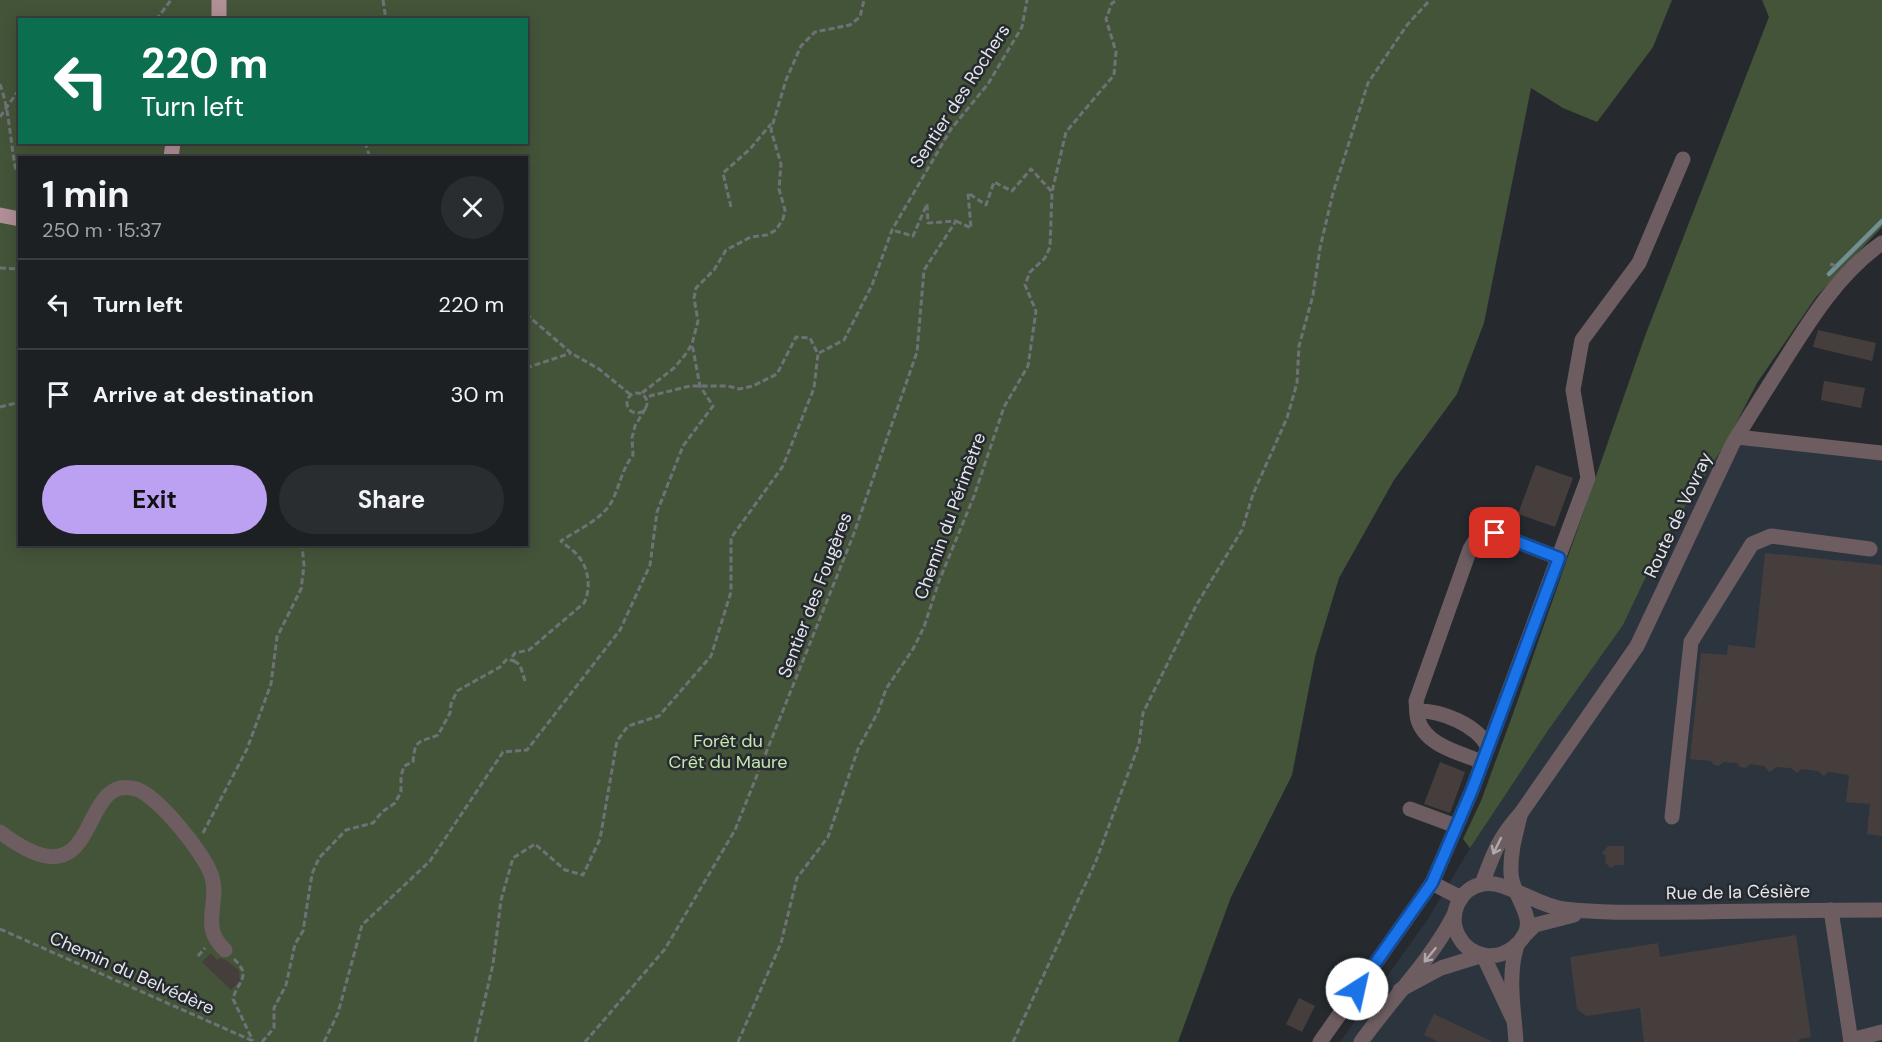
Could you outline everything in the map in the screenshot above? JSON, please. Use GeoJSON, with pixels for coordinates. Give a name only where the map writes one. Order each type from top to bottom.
{"type":"FeatureCollection","features":[{"type":"Feature","properties":{"kind":"main road"},"geometry":{"type":"LineString","coordinates":[[219,0],[219,18]]}},
{"type":"Feature","properties":{"kind":"main road"},"geometry":{"type":"LineString","coordinates":[[0,215],[18,219]]}},
{"type":"Feature","properties":{"kind":"street"},"geometry":{"type":"LineString","coordinates":[[1320,1042],[1432,883],[1456,826],[1485,755],[1588,478],[1573,390],[1582,340],[1639,263],[1683,159]]}},
{"type":"Feature","properties":{"kind":"street","name":"Route de Vovray"},"geometry":{"type":"LineString","coordinates":[[1482,884],[1497,843],[1521,813],[1637,646],[1737,437],[1814,314],[1841,280],[1882,243]]}},
{"type":"Feature","properties":{"kind":"street"},"geometry":{"type":"LineString","coordinates":[[1867,255],[1882,260]]}},
{"type":"Feature","properties":{"kind":"street"},"geometry":{"type":"LineString","coordinates":[[1737,437],[1882,453]]}},
{"type":"Feature","properties":{"kind":"street"},"geometry":{"type":"LineString","coordinates":[[1485,755],[1443,746],[1428,736],[1418,721],[1416,701],[1470,549],[1476,539],[1495,533],[1559,558]]}},
{"type":"Feature","properties":{"kind":"street"},"geometry":{"type":"LineString","coordinates":[[1672,817],[1691,642],[1752,544],[1771,536],[1870,549]]}},
{"type":"Feature","properties":{"kind":"street"},"geometry":{"type":"LineString","coordinates":[[1417,711],[1436,714],[1474,730],[1483,738],[1485,755]]}},
{"type":"Feature","properties":{"kind":"street"},"geometry":{"type":"LineString","coordinates":[[0,832],[33,852],[53,858],[68,854],[81,842],[95,809],[105,796],[119,788],[135,788],[149,795],[199,851],[212,876],[212,927],[214,938],[225,950]]}},
{"type":"Feature","properties":{"kind":"street"},"geometry":{"type":"LineString","coordinates":[[1410,809],[1456,826]]}},
{"type":"Feature","properties":{"kind":"street","name":"Route de Vovray"},"geometry":{"type":"LineString","coordinates":[[1515,892],[1511,873],[1512,845],[1521,813]]}},
{"type":"Feature","properties":{"kind":"street"},"geometry":{"type":"LineString","coordinates":[[1432,883],[1461,898]]}},
{"type":"Feature","properties":{"kind":"street"},"geometry":{"type":"LineString","coordinates":[[1361,1042],[1437,946],[1455,915],[1461,898],[1474,887],[1482,884],[1499,884],[1515,892],[1525,905],[1527,914],[1526,930],[1513,958],[1516,1042]]}},
{"type":"Feature","properties":{"kind":"street","name":"Rue de la Césière"},"geometry":{"type":"LineString","coordinates":[[1515,892],[1545,906],[1595,913]]}},
{"type":"Feature","properties":{"kind":"street"},"geometry":{"type":"LineString","coordinates":[[1831,910],[1851,1041],[1882,1032]]}},
{"type":"Feature","properties":{"kind":"street","name":"Rue de la Césière"},"geometry":{"type":"LineString","coordinates":[[1519,942],[1535,925],[1546,920],[1595,913],[1882,910]]}},
{"type":"Feature","properties":{"kind":"street"},"geometry":{"type":"LineString","coordinates":[[1455,915],[1454,924],[1461,940],[1474,952],[1483,955],[1515,1021]]}},
{"type":"Feature","properties":{"kind":"street"},"geometry":{"type":"LineString","coordinates":[[1400,990],[1441,968],[1483,955],[1501,954],[1519,942]]}},
{"type":"Feature","properties":{"kind":"path"},"geometry":{"type":"LineString","coordinates":[[158,18],[171,0]]}},
{"type":"Feature","properties":{"kind":"path"},"geometry":{"type":"LineString","coordinates":[[383,0],[386,18]]}},
{"type":"Feature","properties":{"kind":"path"},"geometry":{"type":"LineString","coordinates":[[528,317],[571,353],[599,369],[631,394],[642,393],[674,368],[692,344],[698,321],[694,298],[696,288],[714,270],[726,250],[744,240],[767,235],[776,230],[783,219],[785,210],[779,189],[781,164],[771,130],[786,80],[801,46],[815,32],[850,25],[860,17],[864,0]]}},
{"type":"Feature","properties":{"kind":"path","name":"Sentier des Rochers"},"geometry":{"type":"LineString","coordinates":[[818,354],[844,340],[872,285],[892,230],[951,129],[988,84],[1022,27],[1027,0]]}},
{"type":"Feature","properties":{"kind":"path","name":"Chemin du Périmètre"},"geometry":{"type":"LineString","coordinates":[[738,1042],[781,943],[797,878],[828,837],[858,749],[878,712],[886,688],[913,649],[924,627],[939,581],[974,496],[1004,407],[1028,366],[1036,311],[1025,285],[1030,272],[1045,258],[1050,247],[1052,192],[1066,132],[1114,75],[1116,52],[1106,19],[1112,3],[1118,0]]}},
{"type":"Feature","properties":{"kind":"path"},"geometry":{"type":"LineString","coordinates":[[1014,1042],[1096,861],[1139,744],[1143,713],[1197,604],[1242,530],[1253,494],[1287,418],[1297,383],[1299,346],[1313,295],[1320,248],[1333,194],[1368,83],[1407,25],[1430,0]]}},
{"type":"Feature","properties":{"kind":"path"},"geometry":{"type":"LineString","coordinates":[[0,84],[7,104],[10,140],[18,173]]}},
{"type":"Feature","properties":{"kind":"path"},"geometry":{"type":"LineString","coordinates":[[0,117],[18,90]]}},
{"type":"Feature","properties":{"kind":"path"},"geometry":{"type":"LineString","coordinates":[[731,207],[723,173],[750,149],[772,123]]}},
{"type":"Feature","properties":{"kind":"path"},"geometry":{"type":"LineString","coordinates":[[892,230],[913,236],[927,204],[928,223],[956,221],[971,228],[968,193],[986,205],[994,182],[1012,191],[1031,169],[1052,192]]}},
{"type":"Feature","properties":{"kind":"path","name":"Sentier des Fougères"},"geometry":{"type":"LineString","coordinates":[[585,1042],[665,949],[735,830],[853,536],[917,352],[924,270],[956,221]]}},
{"type":"Feature","properties":{"kind":"path"},"geometry":{"type":"LineString","coordinates":[[0,268],[18,269]]}},
{"type":"Feature","properties":{"kind":"path"},"geometry":{"type":"LineString","coordinates":[[475,1042],[493,964],[501,900],[513,858],[535,844],[565,870],[584,875],[600,839],[617,741],[628,726],[659,716],[711,656],[732,592],[731,538],[783,466],[814,388],[818,354],[810,338],[796,337],[777,374],[753,386],[739,389],[728,386],[690,386],[646,397]]}},
{"type":"Feature","properties":{"kind":"path"},"geometry":{"type":"LineString","coordinates":[[324,1042],[338,1013],[362,925],[430,861],[502,752],[527,750],[620,630],[650,565],[657,512],[683,446],[712,406],[700,386],[692,344]]}},
{"type":"Feature","properties":{"kind":"path"},"geometry":{"type":"LineString","coordinates":[[528,367],[571,353]]}},
{"type":"Feature","properties":{"kind":"path"},"geometry":{"type":"LineString","coordinates":[[514,661],[512,657],[515,653],[532,648],[584,603],[589,594],[587,576],[580,557],[561,541],[598,517],[611,504],[621,481],[624,466],[633,455],[634,426],[647,406],[646,397],[642,393]]}},
{"type":"Feature","properties":{"kind":"path"},"geometry":{"type":"LineString","coordinates":[[631,394],[627,404],[631,411],[640,413],[647,406]]}},
{"type":"Feature","properties":{"kind":"path"},"geometry":{"type":"LineString","coordinates":[[0,407],[18,402]]}},
{"type":"Feature","properties":{"kind":"path"},"geometry":{"type":"LineString","coordinates":[[201,837],[248,749],[271,684],[278,637],[301,589],[304,566],[302,546]]}},
{"type":"Feature","properties":{"kind":"path"},"geometry":{"type":"LineString","coordinates":[[262,1042],[274,1028],[274,1008],[286,985],[295,944],[303,931],[312,874],[320,858],[346,830],[373,823],[382,812],[395,803],[401,792],[401,776],[404,766],[413,762],[414,749],[422,738],[438,735],[457,692],[500,667],[507,659],[514,661],[522,669],[525,681]]}},
{"type":"Feature","properties":{"kind":"path","name":"Chemin du Belvédère"},"geometry":{"type":"LineString","coordinates":[[0,929],[253,1042]]}},
{"type":"Feature","properties":{"kind":"path"},"geometry":{"type":"LineString","coordinates":[[225,950],[242,968],[243,978],[233,999],[253,1042]]}},
{"type":"Feature","properties":{"kind":"path"},"geometry":{"type":"LineString","coordinates":[[233,1032],[242,1034],[246,1029]]}},
{"type":"Feature","properties":{"kind":"shaded area"},"geometry":{"type":"Polygon","coordinates":[[[1727,441],[1882,459],[1882,1042],[1340,1042],[1428,919],[1470,848],[1547,732],[1623,625],[1662,543],[1727,441]]]}},
{"type":"Feature","properties":{"kind":"green space","name":"Forêt du Crêt du Maure"},"geometry":{"type":"Polygon","coordinates":[[[0,0],[1672,0],[1653,47],[1597,122],[1563,108],[1531,88],[1484,323],[1457,394],[1394,480],[1339,578],[1315,657],[1292,775],[1231,897],[1178,1042],[0,1042],[0,0]]]}},
{"type":"Feature","properties":{"kind":"green space"},"geometry":{"type":"Polygon","coordinates":[[[1762,0],[1882,0],[1882,227],[1816,297],[1757,383],[1727,441],[1662,543],[1623,625],[1547,732],[1470,848],[1463,839],[1481,801],[1514,711],[1645,336],[1769,17],[1762,0]]]}},
{"type":"Feature","properties":{"kind":"building"},"geometry":{"type":"Polygon","coordinates":[[[1818,330],[1876,343],[1872,361],[1813,347],[1818,330]]]}},
{"type":"Feature","properties":{"kind":"building"},"geometry":{"type":"Polygon","coordinates":[[[1824,381],[1865,388],[1861,408],[1821,400],[1824,381]]]}},
{"type":"Feature","properties":{"kind":"building"},"geometry":{"type":"Polygon","coordinates":[[[1536,465],[1573,478],[1555,527],[1518,514],[1536,465]]]}},
{"type":"Feature","properties":{"kind":"building"},"geometry":{"type":"Polygon","coordinates":[[[1765,553],[1882,565],[1882,836],[1867,834],[1870,804],[1846,802],[1849,775],[1828,772],[1824,776],[1818,771],[1801,769],[1797,773],[1791,768],[1776,767],[1770,772],[1764,766],[1750,764],[1746,768],[1740,767],[1737,763],[1723,762],[1719,766],[1714,765],[1711,761],[1690,759],[1701,653],[1727,655],[1728,645],[1755,648],[1765,553]]]}},
{"type":"Feature","properties":{"kind":"building"},"geometry":{"type":"Polygon","coordinates":[[[1440,762],[1465,772],[1450,813],[1424,804],[1440,762]]]}},
{"type":"Feature","properties":{"kind":"building"},"geometry":{"type":"Polygon","coordinates":[[[1608,846],[1624,846],[1624,865],[1615,865],[1611,868],[1605,863],[1606,856],[1602,853],[1608,846]]]}},
{"type":"Feature","properties":{"kind":"building"},"geometry":{"type":"Polygon","coordinates":[[[1796,935],[1811,1037],[1799,1039],[1799,1042],[1644,1042],[1640,1008],[1586,1016],[1577,1009],[1570,957],[1658,943],[1660,957],[1796,935]]]}},
{"type":"Feature","properties":{"kind":"building"},"geometry":{"type":"Polygon","coordinates":[[[211,953],[217,960],[219,958],[226,960],[239,970],[240,981],[231,990],[202,962],[211,953]]]}},
{"type":"Feature","properties":{"kind":"building"},"geometry":{"type":"Polygon","coordinates":[[[1299,998],[1315,1006],[1302,1032],[1286,1024],[1299,998]]]}},
{"type":"Feature","properties":{"kind":"building"},"geometry":{"type":"Polygon","coordinates":[[[1434,1014],[1493,1042],[1439,1042],[1424,1035],[1434,1014]]]}},
{"type":"Feature","properties":{"kind":"waterway"},"geometry":{"type":"LineString","coordinates":[[1829,274],[1882,221]]}},
{"type":"Feature","properties":{"kind":"route"},"geometry":{"type":"LineString","coordinates":[[1357,989],[1432,883],[1472,790],[1559,558],[1495,533]]}}]}
